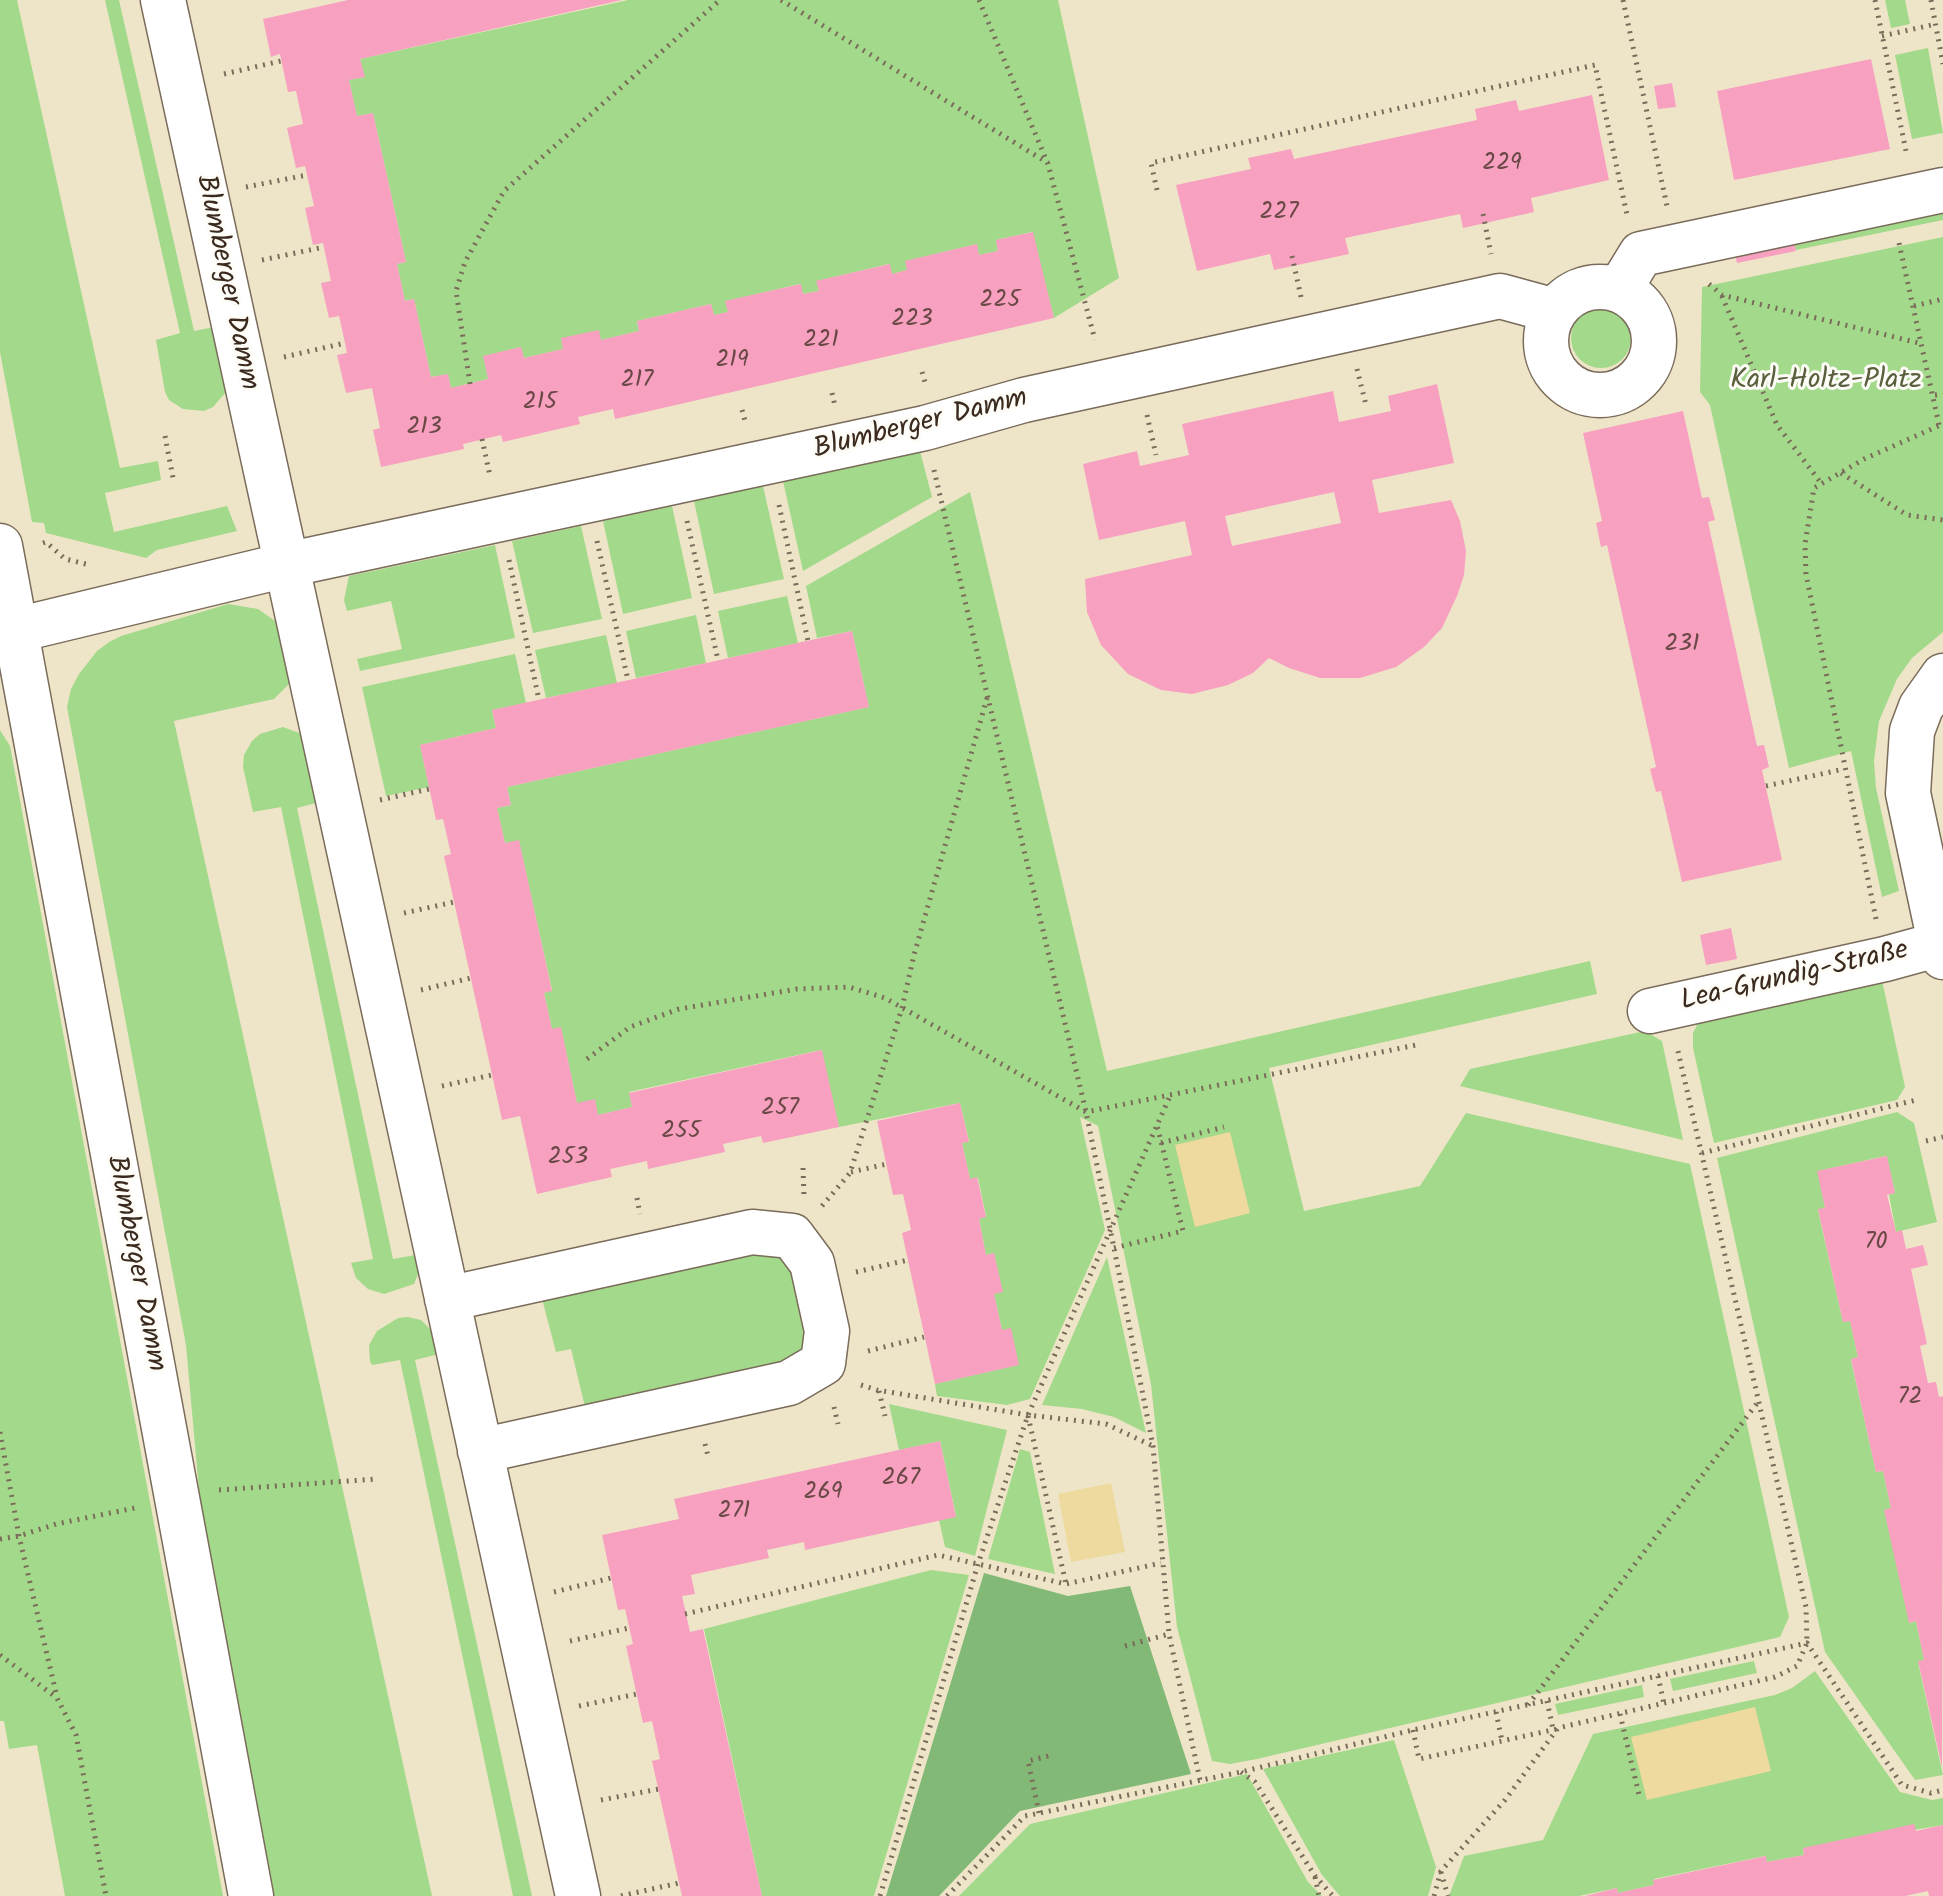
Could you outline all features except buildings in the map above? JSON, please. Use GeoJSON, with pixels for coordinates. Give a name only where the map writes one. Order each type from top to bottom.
{"type":"FeatureCollection","features":[{"type":"Feature","properties":{"kind":"street","name":"Blumberger Damm"},"geometry":{"type":"LineString","coordinates":[[163,0],[578,1896]]}},
{"type":"Feature","properties":{"kind":"street"},"geometry":{"type":"LineString","coordinates":[[1619,290],[1641,254],[1929,193]]}},
{"type":"Feature","properties":{"kind":"street"},"geometry":{"type":"LineString","coordinates":[[1598,287],[1619,290],[1642,308],[1650,323],[1654,340],[1652,356],[1645,371],[1633,384],[1618,392],[1602,395],[1585,393],[1569,385],[1557,374],[1549,359],[1546,343],[1548,326],[1555,311],[1581,290],[1598,287]]}},
{"type":"Feature","properties":{"kind":"street","name":"Blumberger Damm"},"geometry":{"type":"LineString","coordinates":[[8,633],[286,565],[925,428],[1024,400],[1500,296],[1555,311]]}},
{"type":"Feature","properties":{"kind":"street","name":"Blumberger Damm"},"geometry":{"type":"LineString","coordinates":[[0,546],[8,633],[251,1896]]}},
{"type":"Feature","properties":{"kind":"street","name":"Lea-Grundig-Straße"},"geometry":{"type":"LineString","coordinates":[[1659,1009],[1885,959],[1942,950],[1908,793],[1912,731],[1921,707],[1943,676]]}},
{"type":"Feature","properties":{"kind":"street"},"geometry":{"type":"LineString","coordinates":[[447,1299],[752,1232],[792,1236],[812,1263],[838,1370]]}},
{"type":"Feature","properties":{"kind":"street"},"geometry":{"type":"LineString","coordinates":[[480,1451],[789,1383],[823,1363],[838,1370]]}},
{"type":"Feature","properties":{"kind":"path"},"geometry":{"type":"LineString","coordinates":[[470,384],[456,291],[465,262],[504,191],[720,0]]}},
{"type":"Feature","properties":{"kind":"path"},"geometry":{"type":"LineString","coordinates":[[781,0],[1048,164]]}},
{"type":"Feature","properties":{"kind":"path"},"geometry":{"type":"LineString","coordinates":[[979,0],[1048,164],[1098,353]]}},
{"type":"Feature","properties":{"kind":"path"},"geometry":{"type":"LineString","coordinates":[[1623,0],[1668,209],[1655,213]]}},
{"type":"Feature","properties":{"kind":"path"},"geometry":{"type":"LineString","coordinates":[[1875,0],[1882,36],[1929,193]]}},
{"type":"Feature","properties":{"kind":"path"},"geometry":{"type":"LineString","coordinates":[[1931,0],[1943,64]]}},
{"type":"Feature","properties":{"kind":"path"},"geometry":{"type":"LineString","coordinates":[[1882,36],[1936,24]]}},
{"type":"Feature","properties":{"kind":"path"},"geometry":{"type":"LineString","coordinates":[[181,82],[281,61]]}},
{"type":"Feature","properties":{"kind":"path"},"geometry":{"type":"LineString","coordinates":[[1157,190],[1151,163],[1595,65],[1626,210]]}},
{"type":"Feature","properties":{"kind":"path"},"geometry":{"type":"LineString","coordinates":[[241,188],[307,175]]}},
{"type":"Feature","properties":{"kind":"path"},"geometry":{"type":"LineString","coordinates":[[1483,214],[1493,263]]}},
{"type":"Feature","properties":{"kind":"path"},"geometry":{"type":"LineString","coordinates":[[1885,959],[1806,574],[1805,544],[1814,488],[1864,459],[1941,425],[1898,237]]}},
{"type":"Feature","properties":{"kind":"path"},"geometry":{"type":"LineString","coordinates":[[222,269],[324,247]]}},
{"type":"Feature","properties":{"kind":"path"},"geometry":{"type":"LineString","coordinates":[[1292,256],[1303,306]]}},
{"type":"Feature","properties":{"kind":"path"},"geometry":{"type":"LineString","coordinates":[[1703,279],[1722,295],[1923,344]]}},
{"type":"Feature","properties":{"kind":"path"},"geometry":{"type":"LineString","coordinates":[[1722,295],[1777,425],[1821,483]]}},
{"type":"Feature","properties":{"kind":"path"},"geometry":{"type":"LineString","coordinates":[[1914,306],[1943,299]]}},
{"type":"Feature","properties":{"kind":"path"},"geometry":{"type":"LineString","coordinates":[[243,366],[345,343]]}},
{"type":"Feature","properties":{"kind":"path"},"geometry":{"type":"LineString","coordinates":[[1935,395],[1943,394]]}},
{"type":"Feature","properties":{"kind":"path"},"geometry":{"type":"LineString","coordinates":[[925,428],[1086,1112],[1114,1248],[1153,1446],[1169,1634],[1200,1780]]}},
{"type":"Feature","properties":{"kind":"path"},"geometry":{"type":"LineString","coordinates":[[165,436],[173,478]]}},
{"type":"Feature","properties":{"kind":"path"},"geometry":{"type":"LineString","coordinates":[[769,462],[808,641]]}},
{"type":"Feature","properties":{"kind":"path"},"geometry":{"type":"LineString","coordinates":[[1841,473],[1907,515],[1943,520]]}},
{"type":"Feature","properties":{"kind":"path"},"geometry":{"type":"LineString","coordinates":[[679,481],[718,660]]}},
{"type":"Feature","properties":{"kind":"path"},"geometry":{"type":"LineString","coordinates":[[588,501],[628,680]]}},
{"type":"Feature","properties":{"kind":"path"},"geometry":{"type":"LineString","coordinates":[[500,521],[539,700]]}},
{"type":"Feature","properties":{"kind":"path"},"geometry":{"type":"LineString","coordinates":[[815,1215],[850,1173],[902,1008],[987,697]]}},
{"type":"Feature","properties":{"kind":"path"},"geometry":{"type":"LineString","coordinates":[[1766,786],[1844,769]]}},
{"type":"Feature","properties":{"kind":"path"},"geometry":{"type":"LineString","coordinates":[[414,793],[429,789]]}},
{"type":"Feature","properties":{"kind":"path"},"geometry":{"type":"LineString","coordinates":[[435,907],[454,902]]}},
{"type":"Feature","properties":{"kind":"path"},"geometry":{"type":"LineString","coordinates":[[453,983],[471,978]]}},
{"type":"Feature","properties":{"kind":"path"},"geometry":{"type":"LineString","coordinates":[[587,1059],[630,1027],[679,1009],[797,989],[849,987],[885,998],[1086,1112],[1421,1044]]}},
{"type":"Feature","properties":{"kind":"path"},"geometry":{"type":"LineString","coordinates":[[1413,1730],[1419,1759],[1502,1741],[1775,1677],[1797,1666],[1807,1643],[1806,1607],[1702,1153],[1659,1009]]}},
{"type":"Feature","properties":{"kind":"path"},"geometry":{"type":"LineString","coordinates":[[880,1896],[978,1564],[1028,1415],[1170,1095]]}},
{"type":"Feature","properties":{"kind":"path"},"geometry":{"type":"LineString","coordinates":[[1702,1153],[1916,1100]]}},
{"type":"Feature","properties":{"kind":"path"},"geometry":{"type":"LineString","coordinates":[[1114,1248],[1183,1231],[1157,1124]]}},
{"type":"Feature","properties":{"kind":"path"},"geometry":{"type":"LineString","coordinates":[[1161,1143],[1224,1127]]}},
{"type":"Feature","properties":{"kind":"path"},"geometry":{"type":"LineString","coordinates":[[1926,1141],[1943,1137]]}},
{"type":"Feature","properties":{"kind":"path"},"geometry":{"type":"LineString","coordinates":[[850,1173],[887,1164]]}},
{"type":"Feature","properties":{"kind":"path"},"geometry":{"type":"LineString","coordinates":[[893,1263],[908,1260]]}},
{"type":"Feature","properties":{"kind":"path"},"geometry":{"type":"LineString","coordinates":[[924,1337],[850,1356],[838,1370],[879,1391],[1106,1424],[1153,1446]]}},
{"type":"Feature","properties":{"kind":"path"},"geometry":{"type":"LineString","coordinates":[[879,1391],[885,1416]]}},
{"type":"Feature","properties":{"kind":"path"},"geometry":{"type":"LineString","coordinates":[[1528,1705],[1759,1401]]}},
{"type":"Feature","properties":{"kind":"path"},"geometry":{"type":"LineString","coordinates":[[1028,1415],[1066,1584]]}},
{"type":"Feature","properties":{"kind":"path"},"geometry":{"type":"LineString","coordinates":[[836,1416],[838,1424]]}},
{"type":"Feature","properties":{"kind":"path"},"geometry":{"type":"LineString","coordinates":[[0,1432],[19,1536],[57,1698],[76,1735],[106,1896]]}},
{"type":"Feature","properties":{"kind":"path"},"geometry":{"type":"LineString","coordinates":[[685,1614],[938,1555],[1066,1584],[1161,1563]]}},
{"type":"Feature","properties":{"kind":"path"},"geometry":{"type":"LineString","coordinates":[[513,1601],[611,1578]]}},
{"type":"Feature","properties":{"kind":"path"},"geometry":{"type":"LineString","coordinates":[[570,1641],[629,1628]]}},
{"type":"Feature","properties":{"kind":"path"},"geometry":{"type":"LineString","coordinates":[[1125,1646],[1169,1634]]}},
{"type":"Feature","properties":{"kind":"path"},"geometry":{"type":"LineString","coordinates":[[947,1896],[1025,1816],[1241,1772],[1413,1730],[1807,1643]]}},
{"type":"Feature","properties":{"kind":"path"},"geometry":{"type":"LineString","coordinates":[[1807,1643],[1902,1785],[1931,1793],[1943,1790]]}},
{"type":"Feature","properties":{"kind":"path"},"geometry":{"type":"LineString","coordinates":[[0,1655],[57,1698]]}},
{"type":"Feature","properties":{"kind":"path"},"geometry":{"type":"LineString","coordinates":[[1658,1676],[1664,1704]]}},
{"type":"Feature","properties":{"kind":"path"},"geometry":{"type":"LineString","coordinates":[[538,1715],[637,1694]]}},
{"type":"Feature","properties":{"kind":"path"},"geometry":{"type":"LineString","coordinates":[[1547,1701],[1556,1729]]}},
{"type":"Feature","properties":{"kind":"path"},"geometry":{"type":"LineString","coordinates":[[1496,1712],[1502,1741]]}},
{"type":"Feature","properties":{"kind":"path"},"geometry":{"type":"LineString","coordinates":[[1620,1714],[1640,1799]]}},
{"type":"Feature","properties":{"kind":"path"},"geometry":{"type":"LineString","coordinates":[[1434,1896],[1441,1871],[1505,1800],[1556,1729]]}},
{"type":"Feature","properties":{"kind":"path"},"geometry":{"type":"LineString","coordinates":[[1039,1813],[1028,1761],[1049,1756]]}},
{"type":"Feature","properties":{"kind":"path"},"geometry":{"type":"LineString","coordinates":[[1241,1772],[1255,1782],[1315,1876],[1333,1896]]}},
{"type":"Feature","properties":{"kind":"path"},"geometry":{"type":"LineString","coordinates":[[559,1809],[659,1789]]}},
{"type":"Feature","properties":{"kind":"path"},"geometry":{"type":"LineString","coordinates":[[1441,1871],[1448,1896]]}},
{"type":"Feature","properties":{"kind":"path"},"geometry":{"type":"LineString","coordinates":[[1315,1876],[1319,1896]]}},
{"type":"Feature","properties":{"kind":"path"},"geometry":{"type":"LineString","coordinates":[[621,1896],[679,1883]]}},
{"type":"Feature","properties":{"kind":"green space"},"geometry":{"type":"Polygon","coordinates":[[[0,0],[17,0],[120,468],[158,461],[161,480],[105,493],[114,532],[227,506],[237,531],[157,550],[146,558],[46,533],[44,523],[32,522],[0,352],[0,0]]]}},
{"type":"Feature","properties":{"kind":"green space"},"geometry":{"type":"Polygon","coordinates":[[[105,0],[119,0],[194,331],[219,326],[226,392],[213,407],[204,411],[183,409],[169,400],[165,392],[156,340],[180,333],[105,0]]]}},
{"type":"Feature","properties":{"kind":"green space"},"geometry":{"type":"Polygon","coordinates":[[[628,0],[1058,0],[1119,278],[1054,318],[1032,232],[996,240],[998,251],[979,255],[977,244],[906,261],[907,270],[892,274],[889,264],[817,281],[819,291],[803,294],[800,284],[726,301],[728,312],[714,315],[711,304],[637,321],[639,331],[601,340],[561,338],[563,349],[524,358],[521,347],[484,356],[488,379],[451,388],[448,374],[431,377],[414,299],[405,301],[397,264],[406,262],[373,113],[357,116],[349,80],[364,77],[360,59],[628,0]]]}},
{"type":"Feature","properties":{"kind":"green space"},"geometry":{"type":"Polygon","coordinates":[[[1885,0],[1905,0],[1910,24],[1891,28],[1885,0]]]}},
{"type":"Feature","properties":{"kind":"green space"},"geometry":{"type":"Polygon","coordinates":[[[1928,48],[1943,133],[1912,139],[1895,55],[1928,48]]]}},
{"type":"Feature","properties":{"kind":"green space"},"geometry":{"type":"Polygon","coordinates":[[[1943,208],[1943,220],[1796,250],[1793,239],[1943,208]]]}},
{"type":"Feature","properties":{"kind":"green space","name":"Karl-Holtz-Platz"},"geometry":{"type":"Polygon","coordinates":[[[1943,237],[1943,632],[1912,658],[1897,679],[1879,721],[1874,761],[1876,788],[1899,891],[1882,897],[1851,751],[1789,768],[1710,405],[1700,392],[1702,287],[1943,237]]]}},
{"type":"Feature","properties":{"kind":"green space"},"geometry":{"type":"Polygon","coordinates":[[[1601,308],[1612,310],[1622,317],[1629,327],[1629,349],[1622,359],[1612,366],[1601,368],[1590,366],[1580,359],[1573,349],[1571,338],[1573,327],[1580,317],[1590,310],[1601,308]]]}},
{"type":"Feature","properties":{"kind":"green space"},"geometry":{"type":"Polygon","coordinates":[[[920,451],[932,497],[803,571],[783,481],[920,451]]]}},
{"type":"Feature","properties":{"kind":"green space"},"geometry":{"type":"Polygon","coordinates":[[[763,486],[784,579],[714,594],[694,501],[763,486]]]}},
{"type":"Feature","properties":{"kind":"green space"},"geometry":{"type":"Polygon","coordinates":[[[970,492],[1107,1071],[1590,961],[1597,994],[1269,1068],[1304,1211],[1420,1186],[1466,1113],[1690,1164],[1789,1617],[1780,1637],[1257,1759],[1230,1764],[1212,1761],[1177,1627],[1151,1384],[1098,1126],[1080,1117],[1105,1230],[1030,1399],[1007,1405],[937,1396],[935,1384],[1018,1365],[1002,1330],[994,1294],[1002,1291],[994,1253],[986,1255],[979,1219],[986,1216],[978,1178],[970,1179],[962,1143],[969,1141],[960,1103],[839,1127],[821,1050],[629,1092],[632,1107],[598,1115],[577,1103],[561,1028],[552,1029],[544,993],[552,990],[519,841],[505,843],[497,808],[511,805],[507,787],[869,707],[852,631],[817,638],[806,586],[970,492]]]}},
{"type":"Feature","properties":{"kind":"green space"},"geometry":{"type":"Polygon","coordinates":[[[672,506],[692,598],[623,614],[603,521],[672,506]]]}},
{"type":"Feature","properties":{"kind":"green space"},"geometry":{"type":"Polygon","coordinates":[[[581,526],[602,619],[533,633],[512,541],[581,526]]]}},
{"type":"Feature","properties":{"kind":"green space"},"geometry":{"type":"Polygon","coordinates":[[[495,545],[515,638],[360,671],[357,659],[402,649],[391,601],[347,611],[344,600],[349,576],[495,545]]]}},
{"type":"Feature","properties":{"kind":"green space"},"geometry":{"type":"Polygon","coordinates":[[[787,596],[798,643],[728,658],[718,611],[787,596]]]}},
{"type":"Feature","properties":{"kind":"green space"},"geometry":{"type":"Polygon","coordinates":[[[228,604],[258,609],[278,623],[292,679],[274,699],[174,721],[432,1896],[271,1896],[203,1535],[186,1345],[67,707],[79,674],[97,651],[109,642],[228,604]]]}},
{"type":"Feature","properties":{"kind":"green space"},"geometry":{"type":"Polygon","coordinates":[[[696,615],[706,663],[636,678],[626,631],[696,615]]]}},
{"type":"Feature","properties":{"kind":"green space"},"geometry":{"type":"Polygon","coordinates":[[[606,635],[617,683],[546,698],[535,650],[606,635]]]}},
{"type":"Feature","properties":{"kind":"green space"},"geometry":{"type":"Polygon","coordinates":[[[515,654],[526,703],[492,710],[496,728],[420,745],[429,787],[386,796],[362,687],[515,654]]]}},
{"type":"Feature","properties":{"kind":"green space"},"geometry":{"type":"Polygon","coordinates":[[[283,727],[302,734],[324,801],[297,808],[393,1259],[421,1254],[421,1267],[414,1284],[384,1294],[368,1289],[356,1278],[351,1263],[373,1259],[281,807],[253,812],[243,767],[244,755],[252,741],[260,734],[283,727]]]}},
{"type":"Feature","properties":{"kind":"green space"},"geometry":{"type":"Polygon","coordinates":[[[0,730],[10,746],[223,1896],[65,1896],[37,1745],[9,1749],[4,1721],[0,1721],[0,730]]]}},
{"type":"Feature","properties":{"kind":"green space"},"geometry":{"type":"Polygon","coordinates":[[[1882,980],[1905,1087],[1897,1100],[1714,1143],[1693,1048],[1693,1033],[1697,1025],[1705,1018],[1882,980]]]}},
{"type":"Feature","properties":{"kind":"green space"},"geometry":{"type":"Polygon","coordinates":[[[1645,1031],[1662,1041],[1683,1140],[1460,1086],[1470,1069],[1645,1031]]]}},
{"type":"Feature","properties":{"kind":"green space"},"geometry":{"type":"Polygon","coordinates":[[[1897,1112],[1914,1123],[1937,1222],[1896,1232],[1889,1195],[1895,1192],[1886,1156],[1818,1171],[1825,1208],[1818,1210],[1843,1322],[1850,1321],[1858,1357],[1851,1360],[1876,1472],[1883,1471],[1891,1508],[1885,1510],[1910,1623],[1916,1621],[1924,1660],[1918,1662],[1943,1775],[1915,1780],[1825,1652],[1717,1158],[1897,1112]]]}},
{"type":"Feature","properties":{"kind":"green space"},"geometry":{"type":"Polygon","coordinates":[[[758,1247],[776,1253],[793,1269],[807,1344],[789,1365],[586,1411],[571,1349],[556,1352],[541,1295],[758,1247]]]}},
{"type":"Feature","properties":{"kind":"green space"},"geometry":{"type":"Polygon","coordinates":[[[1107,1257],[1146,1433],[1114,1417],[1082,1409],[1042,1405],[1107,1257]]]}},
{"type":"Feature","properties":{"kind":"green space"},"geometry":{"type":"Polygon","coordinates":[[[398,1318],[421,1320],[435,1334],[443,1353],[415,1360],[532,1896],[513,1896],[400,1360],[372,1365],[370,1361],[369,1345],[377,1331],[398,1318]]]}},
{"type":"Feature","properties":{"kind":"green space"},"geometry":{"type":"Polygon","coordinates":[[[889,1404],[1007,1430],[975,1556],[945,1547],[939,1520],[956,1516],[940,1441],[899,1450],[889,1404]]]}},
{"type":"Feature","properties":{"kind":"green space"},"geometry":{"type":"Polygon","coordinates":[[[1020,1449],[1030,1452],[1055,1574],[988,1559],[1020,1449]]]}},
{"type":"Feature","properties":{"kind":"green space"},"geometry":{"type":"Polygon","coordinates":[[[931,1570],[969,1575],[874,1896],[762,1896],[704,1629],[931,1570]]]}},
{"type":"Feature","properties":{"kind":"green space"},"geometry":{"type":"Polygon","coordinates":[[[984,1573],[1068,1596],[1130,1586],[1191,1774],[1020,1811],[939,1896],[886,1896],[984,1573]]]}},
{"type":"Feature","properties":{"kind":"green space"},"geometry":{"type":"Polygon","coordinates":[[[1754,1661],[1757,1673],[1673,1691],[1670,1679],[1754,1661]]]}},
{"type":"Feature","properties":{"kind":"green space"},"geometry":{"type":"Polygon","coordinates":[[[1815,1671],[1900,1792],[1932,1800],[1943,1798],[1943,1825],[1803,1849],[1804,1855],[1767,1862],[1765,1856],[1654,1879],[1654,1885],[1618,1893],[1617,1888],[1579,1896],[1449,1896],[1464,1856],[1543,1840],[1593,1734],[1775,1695],[1792,1688],[1815,1671]]]}},
{"type":"Feature","properties":{"kind":"green space"},"geometry":{"type":"Polygon","coordinates":[[[1642,1685],[1644,1697],[1558,1715],[1555,1704],[1642,1685]]]}},
{"type":"Feature","properties":{"kind":"green space"},"geometry":{"type":"Polygon","coordinates":[[[1394,1740],[1436,1867],[1428,1896],[1340,1896],[1322,1875],[1263,1769],[1394,1740]]]}},
{"type":"Feature","properties":{"kind":"green space"},"geometry":{"type":"Polygon","coordinates":[[[1247,1774],[1308,1882],[1322,1896],[959,1896],[1030,1824],[1247,1774]]]}},
{"type":"Feature","properties":{"kind":"sand"},"geometry":{"type":"Polygon","coordinates":[[[1230,1132],[1250,1213],[1195,1227],[1175,1145],[1230,1132]]]}},
{"type":"Feature","properties":{"kind":"sand"},"geometry":{"type":"Polygon","coordinates":[[[1111,1483],[1125,1552],[1071,1562],[1058,1494],[1111,1483]]]}},
{"type":"Feature","properties":{"kind":"sand"},"geometry":{"type":"Polygon","coordinates":[[[1755,1707],[1771,1771],[1647,1800],[1631,1737],[1755,1707]]]}}]}
